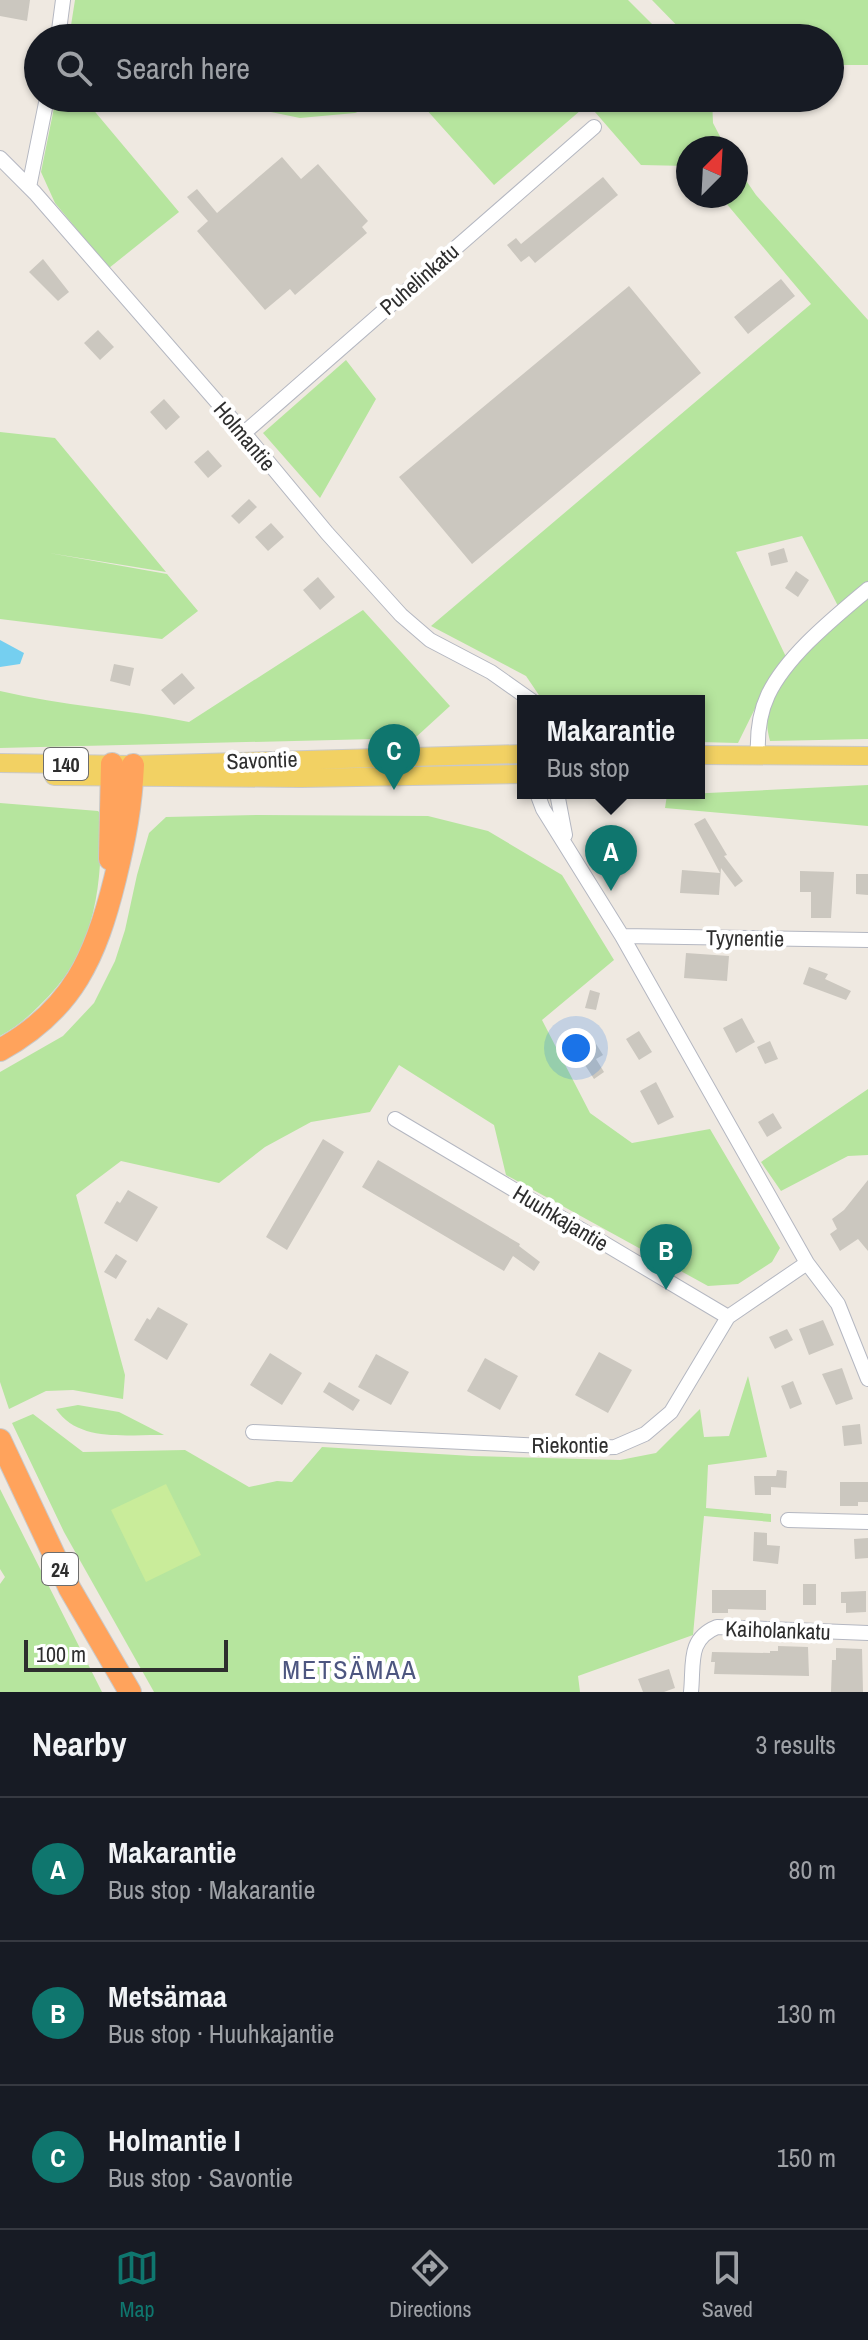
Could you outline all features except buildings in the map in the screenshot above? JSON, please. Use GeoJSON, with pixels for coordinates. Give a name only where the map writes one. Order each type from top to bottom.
{"type":"FeatureCollection","features":[{"type":"Feature","properties":{"kind":"highway"},"geometry":{"type":"LineString","coordinates":[[0,1050],[23,1037],[62,1003],[90,959],[110,901],[122,771]]}},
{"type":"Feature","properties":{"kind":"highway","name":"24"},"geometry":{"type":"LineString","coordinates":[[0,1440],[70,1589],[130,1692]]}},
{"type":"Feature","properties":{"kind":"main road","name":"Savontie"},"geometry":{"type":"LineString","coordinates":[[0,775],[517,754]]}},
{"type":"Feature","properties":{"kind":"main road"},"geometry":{"type":"LineString","coordinates":[[705,755],[868,756]]}},
{"type":"Feature","properties":{"kind":"main road"},"geometry":{"type":"LineString","coordinates":[[705,761],[758,756]]}},
{"type":"Feature","properties":{"kind":"main road","name":"Savontie"},"geometry":{"type":"LineString","coordinates":[[0,763],[122,771],[517,774]]}},
{"type":"Feature","properties":{"kind":"street"},"geometry":{"type":"LineString","coordinates":[[60,24],[63,0]]}},
{"type":"Feature","properties":{"kind":"street"},"geometry":{"type":"LineString","coordinates":[[29,187],[44,112]]}},
{"type":"Feature","properties":{"kind":"street","name":"Puhelinkatu"},"geometry":{"type":"LineString","coordinates":[[244,433],[594,127]]}},
{"type":"Feature","properties":{"kind":"street","name":"Holmantie"},"geometry":{"type":"LineString","coordinates":[[0,158],[29,187],[327,533],[415,629],[445,650],[491,672],[523,695]]}},
{"type":"Feature","properties":{"kind":"street"},"geometry":{"type":"LineString","coordinates":[[758,756],[759,725],[767,696],[779,677],[812,639],[868,589]]}},
{"type":"Feature","properties":{"kind":"street"},"geometry":{"type":"LineString","coordinates":[[539,799],[622,936],[807,1263],[838,1304],[868,1379]]}},
{"type":"Feature","properties":{"kind":"street"},"geometry":{"type":"LineString","coordinates":[[558,799],[562,828],[571,850]]}},
{"type":"Feature","properties":{"kind":"street","name":"Tyynentie"},"geometry":{"type":"LineString","coordinates":[[622,936],[868,940]]}},
{"type":"Feature","properties":{"kind":"street","name":"Huuhkajantie"},"geometry":{"type":"LineString","coordinates":[[395,1119],[728,1317]]}},
{"type":"Feature","properties":{"kind":"street","name":"Riekontie"},"geometry":{"type":"LineString","coordinates":[[253,1432],[615,1447],[645,1434],[671,1412],[728,1317],[807,1263]]}},
{"type":"Feature","properties":{"kind":"street"},"geometry":{"type":"LineString","coordinates":[[788,1520],[868,1522]]}},
{"type":"Feature","properties":{"kind":"street","name":"Kaiholankatu"},"geometry":{"type":"LineString","coordinates":[[691,1692],[695,1645],[704,1632],[717,1627],[868,1633]]}},
{"type":"Feature","properties":{"kind":"green space"},"geometry":{"type":"Polygon","coordinates":[[[75,0],[628,0],[652,24],[71,24],[75,0]]]}},
{"type":"Feature","properties":{"kind":"green space"},"geometry":{"type":"Polygon","coordinates":[[[652,0],[868,0],[868,65],[844,65],[844,24],[675,24],[652,0]]]}},
{"type":"Feature","properties":{"kind":"green space"},"geometry":{"type":"Polygon","coordinates":[[[53,112],[95,112],[179,212],[109,268],[55,203],[41,172],[53,112]]]}},
{"type":"Feature","properties":{"kind":"green space"},"geometry":{"type":"Polygon","coordinates":[[[271,112],[358,112],[355,113],[300,118],[271,112]]]}},
{"type":"Feature","properties":{"kind":"green space"},"geometry":{"type":"Polygon","coordinates":[[[429,112],[579,112],[494,185],[429,112]]]}},
{"type":"Feature","properties":{"kind":"green space"},"geometry":{"type":"Polygon","coordinates":[[[595,112],[713,112],[713,123],[720,136],[676,136],[676,166],[641,165],[595,112]]]}},
{"type":"Feature","properties":{"kind":"green space"},"geometry":{"type":"Polygon","coordinates":[[[748,183],[868,320],[868,582],[838,606],[802,536],[736,552],[787,659],[769,680],[738,743],[705,742],[705,695],[539,695],[526,676],[431,626],[811,304],[730,208],[748,208],[748,183]]]}},
{"type":"Feature","properties":{"kind":"green space"},"geometry":{"type":"Polygon","coordinates":[[[346,360],[376,399],[320,498],[263,433],[346,360]]]}},
{"type":"Feature","properties":{"kind":"green space"},"geometry":{"type":"Polygon","coordinates":[[[0,432],[55,438],[166,572],[49,553],[167,574],[198,611],[162,639],[0,619],[0,432]]]}},
{"type":"Feature","properties":{"kind":"green space"},"geometry":{"type":"Polygon","coordinates":[[[868,595],[868,739],[770,741],[768,716],[783,682],[809,650],[868,595]]]}},
{"type":"Feature","properties":{"kind":"green space"},"geometry":{"type":"Polygon","coordinates":[[[363,610],[450,706],[415,738],[0,748],[0,691],[189,722],[363,610]]]}},
{"type":"Feature","properties":{"kind":"green space"},"geometry":{"type":"Polygon","coordinates":[[[868,785],[868,826],[665,808],[666,799],[705,799],[705,793],[868,785]]]}},
{"type":"Feature","properties":{"kind":"green space"},"geometry":{"type":"Polygon","coordinates":[[[0,803],[98,811],[101,814],[97,893],[84,941],[58,986],[25,1019],[0,1036],[0,803]]]}},
{"type":"Feature","properties":{"kind":"green space"},"geometry":{"type":"Polygon","coordinates":[[[428,816],[488,831],[562,875],[614,960],[542,1020],[590,1113],[632,1143],[710,1129],[780,1248],[772,1262],[738,1284],[708,1286],[506,1175],[494,1125],[399,1065],[370,1112],[311,1122],[265,1147],[219,1183],[121,1161],[76,1195],[125,1375],[123,1399],[73,1390],[46,1391],[9,1409],[0,1382],[0,1072],[63,1036],[94,1003],[115,961],[149,833],[166,817],[428,816]]]}},
{"type":"Feature","properties":{"kind":"green space"},"geometry":{"type":"Polygon","coordinates":[[[868,1089],[868,1155],[848,1156],[781,1191],[761,1162],[868,1089]]]}},
{"type":"Feature","properties":{"kind":"green space"},"geometry":{"type":"Polygon","coordinates":[[[748,1376],[767,1457],[708,1465],[706,1508],[771,1514],[771,1522],[704,1516],[693,1635],[578,1676],[580,1692],[154,1692],[64,1532],[12,1423],[33,1414],[83,1452],[185,1450],[249,1487],[277,1481],[292,1482],[322,1447],[472,1456],[620,1460],[656,1453],[700,1409],[704,1437],[729,1436],[748,1376]]]}},
{"type":"Feature","properties":{"kind":"green space"},"geometry":{"type":"Polygon","coordinates":[[[78,1405],[119,1412],[164,1435],[91,1432],[66,1420],[56,1409],[78,1405]]]}},
{"type":"Feature","properties":{"kind":"green space"},"geometry":{"type":"Polygon","coordinates":[[[166,1484],[201,1555],[146,1582],[111,1510],[166,1484]]]}},
{"type":"Feature","properties":{"kind":"green space"},"geometry":{"type":"Polygon","coordinates":[[[0,1489],[102,1692],[0,1692],[0,1584],[5,1577],[0,1569],[0,1489]]]}},
{"type":"Feature","properties":{"kind":"water"},"geometry":{"type":"Polygon","coordinates":[[[0,640],[24,653],[20,664],[0,667],[0,640]]]}},
{"type":"Feature","properties":{"kind":"place","name":"Holmantie I"},"geometry":{"type":"Point","coordinates":[394,790]}},
{"type":"Feature","properties":{"kind":"place","name":"Makarantie"},"geometry":{"type":"Point","coordinates":[611,891]}},
{"type":"Feature","properties":{"kind":"place","name":"Metsämaa"},"geometry":{"type":"Point","coordinates":[666,1290]}},
{"type":"Feature","properties":{"kind":"district","name":"METSÄMAA"},"geometry":{"type":"Point","coordinates":[350,1669]}}]}
